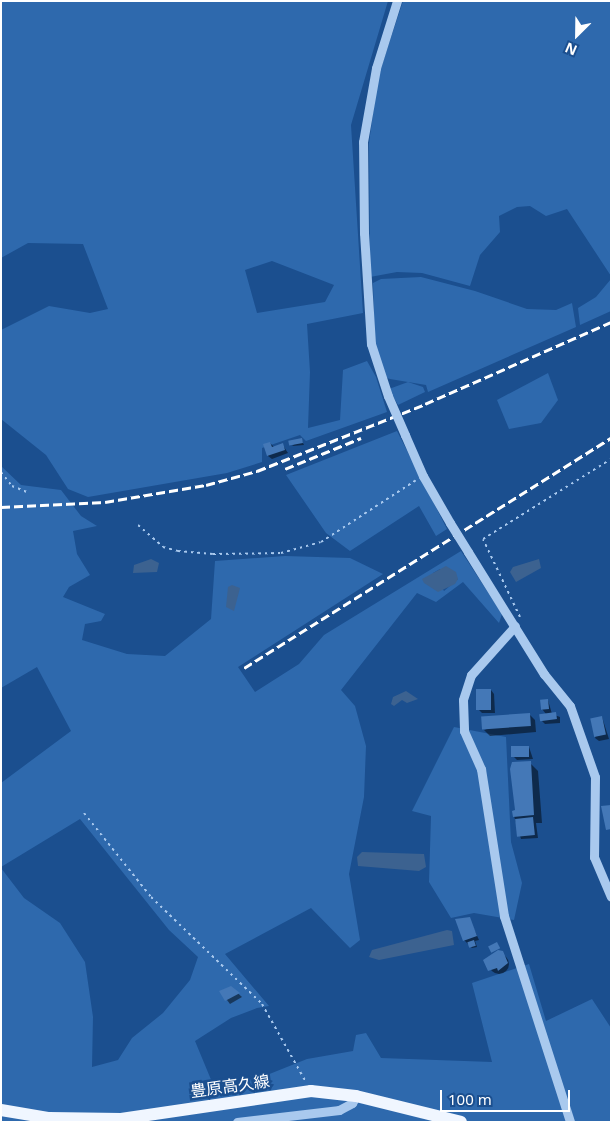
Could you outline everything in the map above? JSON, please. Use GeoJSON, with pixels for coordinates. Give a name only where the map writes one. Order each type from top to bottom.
{"type":"FeatureCollection","features":[{"type":"Feature","properties":{"kind":"main road","name":"豊原高久線"},"geometry":{"type":"LineString","coordinates":[[1,1110],[49,1118],[121,1119],[311,1091],[356,1096],[461,1122]]}},
{"type":"Feature","properties":{"kind":"street"},"geometry":{"type":"LineString","coordinates":[[397,1],[374,74],[363,142],[364,233],[371,344],[388,396],[422,476],[468,552],[518,622],[544,674],[570,706],[590,756],[597,799],[594,857],[611,897]]}},
{"type":"Feature","properties":{"kind":"street"},"geometry":{"type":"LineString","coordinates":[[518,622],[468,681],[463,700],[464,731],[481,769],[504,916],[570,1122]]}},
{"type":"Feature","properties":{"kind":"street"},"geometry":{"type":"LineString","coordinates":[[237,1122],[338,1110],[352,1103],[356,1096]]}},
{"type":"Feature","properties":{"kind":"path"},"geometry":{"type":"LineString","coordinates":[[518,622],[483,539],[611,459]]}},
{"type":"Feature","properties":{"kind":"path"},"geometry":{"type":"LineString","coordinates":[[1,472],[12,486],[27,492]]}},
{"type":"Feature","properties":{"kind":"path"},"geometry":{"type":"LineString","coordinates":[[138,525],[163,547],[178,551],[213,554],[280,553],[321,542],[422,476]]}},
{"type":"Feature","properties":{"kind":"path"},"geometry":{"type":"LineString","coordinates":[[84,813],[152,897],[262,1004],[311,1091]]}},
{"type":"Feature","properties":{"kind":"shaded area"},"geometry":{"type":"Polygon","coordinates":[[[1,1],[388,1],[351,125],[363,313],[307,324],[310,372],[308,428],[340,420],[343,370],[367,361],[376,377],[387,412],[306,441],[300,435],[262,448],[262,462],[227,473],[88,497],[68,489],[46,455],[1,419],[1,330],[49,306],[90,313],[108,309],[83,244],[28,243],[1,258],[1,1]],[[272,261],[245,270],[257,313],[325,302],[334,285],[272,261]]]}},
{"type":"Feature","properties":{"kind":"shaded area"},"geometry":{"type":"Polygon","coordinates":[[[403,1],[611,1],[611,276],[567,209],[546,216],[530,206],[517,207],[499,216],[500,232],[480,255],[470,286],[422,273],[397,272],[370,277],[369,143],[378,77],[403,1]]]}},
{"type":"Feature","properties":{"kind":"shaded area"},"geometry":{"type":"Polygon","coordinates":[[[421,277],[475,291],[527,309],[556,310],[572,303],[576,327],[428,392],[426,385],[384,377],[375,355],[373,283],[381,279],[421,277]]]}},
{"type":"Feature","properties":{"kind":"shaded area"},"geometry":{"type":"Polygon","coordinates":[[[611,279],[611,311],[580,325],[578,308],[596,297],[611,279]]]}},
{"type":"Feature","properties":{"kind":"shaded area"},"geometry":{"type":"Polygon","coordinates":[[[548,373],[558,400],[541,423],[509,429],[497,400],[548,373]]]}},
{"type":"Feature","properties":{"kind":"shaded area"},"geometry":{"type":"Polygon","coordinates":[[[408,382],[423,387],[425,392],[398,405],[389,389],[408,382]]]}},
{"type":"Feature","properties":{"kind":"shaded area"},"geometry":{"type":"Polygon","coordinates":[[[397,431],[447,529],[436,536],[419,506],[350,551],[326,533],[286,475],[397,431]]]}},
{"type":"Feature","properties":{"kind":"shaded area"},"geometry":{"type":"Polygon","coordinates":[[[1,466],[21,485],[61,490],[81,516],[97,526],[73,531],[77,554],[90,575],[69,587],[63,597],[105,614],[101,621],[85,624],[82,640],[127,654],[165,656],[211,619],[215,561],[285,556],[350,558],[383,574],[238,667],[255,692],[299,664],[324,635],[461,551],[502,614],[499,623],[463,582],[436,602],[417,593],[341,690],[355,706],[366,746],[364,797],[349,874],[360,940],[350,948],[311,908],[225,954],[269,1006],[257,1008],[231,1018],[195,1041],[212,1082],[257,1079],[307,1059],[353,1051],[356,1035],[366,1033],[381,1058],[492,1062],[472,983],[529,964],[546,1021],[592,999],[611,1028],[611,1122],[1,1122],[1,868],[24,898],[60,923],[85,962],[93,1017],[92,1067],[118,1060],[132,1038],[163,1013],[190,980],[198,957],[169,930],[80,819],[1,867],[1,783],[71,731],[37,667],[1,688],[1,466]],[[440,569],[433,573],[444,591],[458,579],[440,569]]]}},
{"type":"Feature","properties":{"kind":"shaded area"},"geometry":{"type":"Polygon","coordinates":[[[151,559],[159,563],[157,572],[133,573],[134,565],[151,559]]]}},
{"type":"Feature","properties":{"kind":"shaded area"},"geometry":{"type":"Polygon","coordinates":[[[539,559],[541,568],[516,582],[510,572],[513,567],[539,559]]]}},
{"type":"Feature","properties":{"kind":"shaded area"},"geometry":{"type":"Polygon","coordinates":[[[446,566],[456,572],[458,579],[455,584],[438,592],[424,583],[422,579],[446,566]]]}},
{"type":"Feature","properties":{"kind":"shaded area"},"geometry":{"type":"Polygon","coordinates":[[[232,585],[240,588],[234,611],[226,607],[228,587],[232,585]]]}},
{"type":"Feature","properties":{"kind":"shaded area"},"geometry":{"type":"Polygon","coordinates":[[[406,691],[418,699],[407,703],[402,700],[394,706],[391,704],[393,697],[406,691]]]}},
{"type":"Feature","properties":{"kind":"shaded area"},"geometry":{"type":"Polygon","coordinates":[[[454,727],[506,737],[511,842],[522,883],[514,920],[474,913],[451,918],[429,882],[431,816],[412,811],[454,727]]]}},
{"type":"Feature","properties":{"kind":"shaded area"},"geometry":{"type":"Polygon","coordinates":[[[362,852],[424,854],[426,867],[419,871],[358,866],[357,857],[362,852]]]}},
{"type":"Feature","properties":{"kind":"shaded area"},"geometry":{"type":"Polygon","coordinates":[[[447,930],[452,931],[454,945],[379,960],[369,957],[372,950],[447,930]]]}},
{"type":"Feature","properties":{"kind":"building"},"geometry":{"type":"Polygon","coordinates":[[[302,438],[303,443],[289,446],[288,441],[302,438]]]}},
{"type":"Feature","properties":{"kind":"building"},"geometry":{"type":"Polygon","coordinates":[[[270,442],[272,447],[283,443],[285,450],[267,456],[263,444],[270,442]]]}},
{"type":"Feature","properties":{"kind":"building"},"geometry":{"type":"Polygon","coordinates":[[[476,689],[491,689],[491,710],[476,710],[476,689]]]}},
{"type":"Feature","properties":{"kind":"building"},"geometry":{"type":"Polygon","coordinates":[[[548,699],[549,709],[541,710],[540,700],[548,699]]]}},
{"type":"Feature","properties":{"kind":"building"},"geometry":{"type":"Polygon","coordinates":[[[556,712],[557,719],[540,721],[539,714],[556,712]]]}},
{"type":"Feature","properties":{"kind":"building"},"geometry":{"type":"Polygon","coordinates":[[[530,713],[531,726],[482,729],[481,716],[530,713]]]}},
{"type":"Feature","properties":{"kind":"building"},"geometry":{"type":"Polygon","coordinates":[[[602,716],[606,735],[594,737],[590,718],[602,716]]]}},
{"type":"Feature","properties":{"kind":"building"},"geometry":{"type":"Polygon","coordinates":[[[511,746],[529,746],[529,757],[511,757],[511,746]]]}},
{"type":"Feature","properties":{"kind":"building"},"geometry":{"type":"Polygon","coordinates":[[[531,761],[534,815],[513,817],[512,811],[515,810],[510,769],[512,762],[531,761]]]}},
{"type":"Feature","properties":{"kind":"building"},"geometry":{"type":"Polygon","coordinates":[[[611,805],[611,829],[606,830],[601,806],[611,805]]]}},
{"type":"Feature","properties":{"kind":"building"},"geometry":{"type":"Polygon","coordinates":[[[533,817],[535,835],[517,837],[515,819],[533,817]]]}},
{"type":"Feature","properties":{"kind":"building"},"geometry":{"type":"Polygon","coordinates":[[[470,917],[477,936],[463,941],[455,919],[470,917]]]}},
{"type":"Feature","properties":{"kind":"building"},"geometry":{"type":"Polygon","coordinates":[[[474,940],[476,946],[469,948],[467,942],[474,940]]]}},
{"type":"Feature","properties":{"kind":"building"},"geometry":{"type":"Polygon","coordinates":[[[497,942],[500,948],[491,953],[488,947],[497,942]]]}},
{"type":"Feature","properties":{"kind":"building"},"geometry":{"type":"Polygon","coordinates":[[[498,950],[503,951],[508,963],[498,971],[497,968],[488,971],[483,960],[498,950]]]}},
{"type":"Feature","properties":{"kind":"building"},"geometry":{"type":"Polygon","coordinates":[[[231,986],[240,993],[225,1001],[219,991],[231,986]]]}},
{"type":"Feature","properties":{"kind":"railway"},"geometry":{"type":"LineString","coordinates":[[1,507],[105,502],[206,485],[257,471],[425,404],[611,322]]}},
{"type":"Feature","properties":{"kind":"railway"},"geometry":{"type":"LineString","coordinates":[[285,469],[361,438]]}},
{"type":"Feature","properties":{"kind":"railway"},"geometry":{"type":"LineString","coordinates":[[244,668],[611,438]]}}]}
